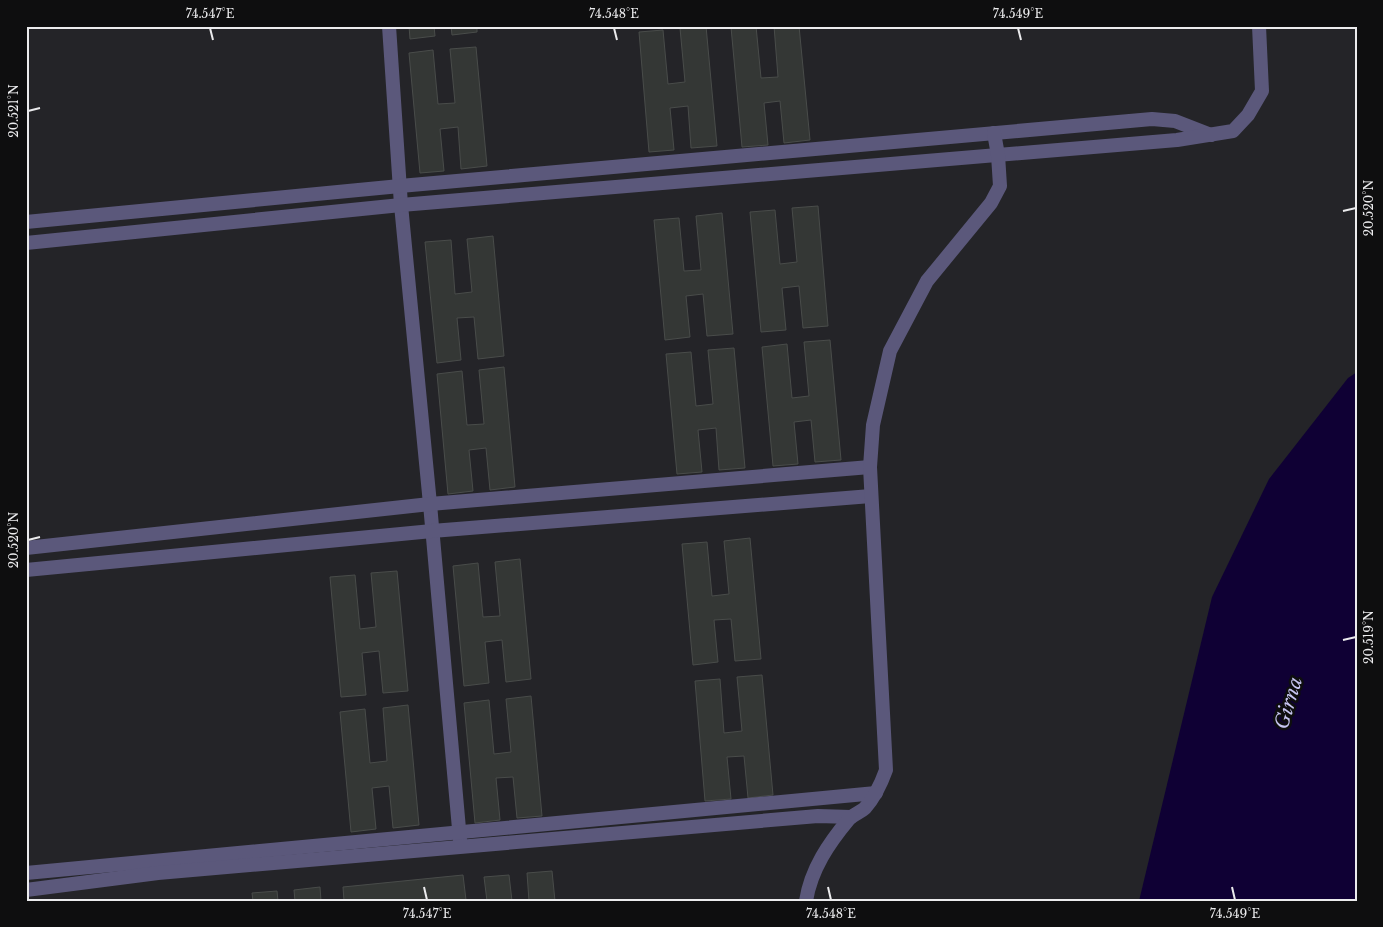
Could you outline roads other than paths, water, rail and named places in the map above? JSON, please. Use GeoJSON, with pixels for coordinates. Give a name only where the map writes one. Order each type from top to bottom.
{"type":"FeatureCollection","features":[{"type":"Feature","properties":{"kind":"street"},"geometry":{"type":"LineString","coordinates":[[389,26],[401,205],[430,504],[460,848]]}},
{"type":"Feature","properties":{"kind":"street"},"geometry":{"type":"LineString","coordinates":[[26,243],[401,205],[1212,136],[1233,130],[1248,115],[1262,91],[1259,26]]}},
{"type":"Feature","properties":{"kind":"street"},"geometry":{"type":"LineString","coordinates":[[26,222],[400,186],[1152,120],[1175,121],[1212,136]]}},
{"type":"Feature","properties":{"kind":"street"},"geometry":{"type":"LineString","coordinates":[[806,901],[808,885],[822,855],[851,817],[864,809],[881,785],[886,770],[870,467],[873,425],[890,351],[927,281],[991,203],[1000,186],[998,155],[994,134]]}},
{"type":"Feature","properties":{"kind":"street"},"geometry":{"type":"LineString","coordinates":[[26,548],[430,504],[870,467]]}},
{"type":"Feature","properties":{"kind":"street"},"geometry":{"type":"LineString","coordinates":[[26,570],[432,530],[871,496]]}},
{"type":"Feature","properties":{"kind":"street"},"geometry":{"type":"LineString","coordinates":[[26,873],[876,793]]}},
{"type":"Feature","properties":{"kind":"street"},"geometry":{"type":"LineString","coordinates":[[26,890],[158,874],[818,816],[851,817]]}},
{"type":"Feature","properties":{"kind":"water","name":"Girna"},"geometry":{"type":"Polygon","coordinates":[[[1357,372],[1357,901],[1139,901],[1212,597],[1269,479],[1348,378],[1357,372]]]}}]}
